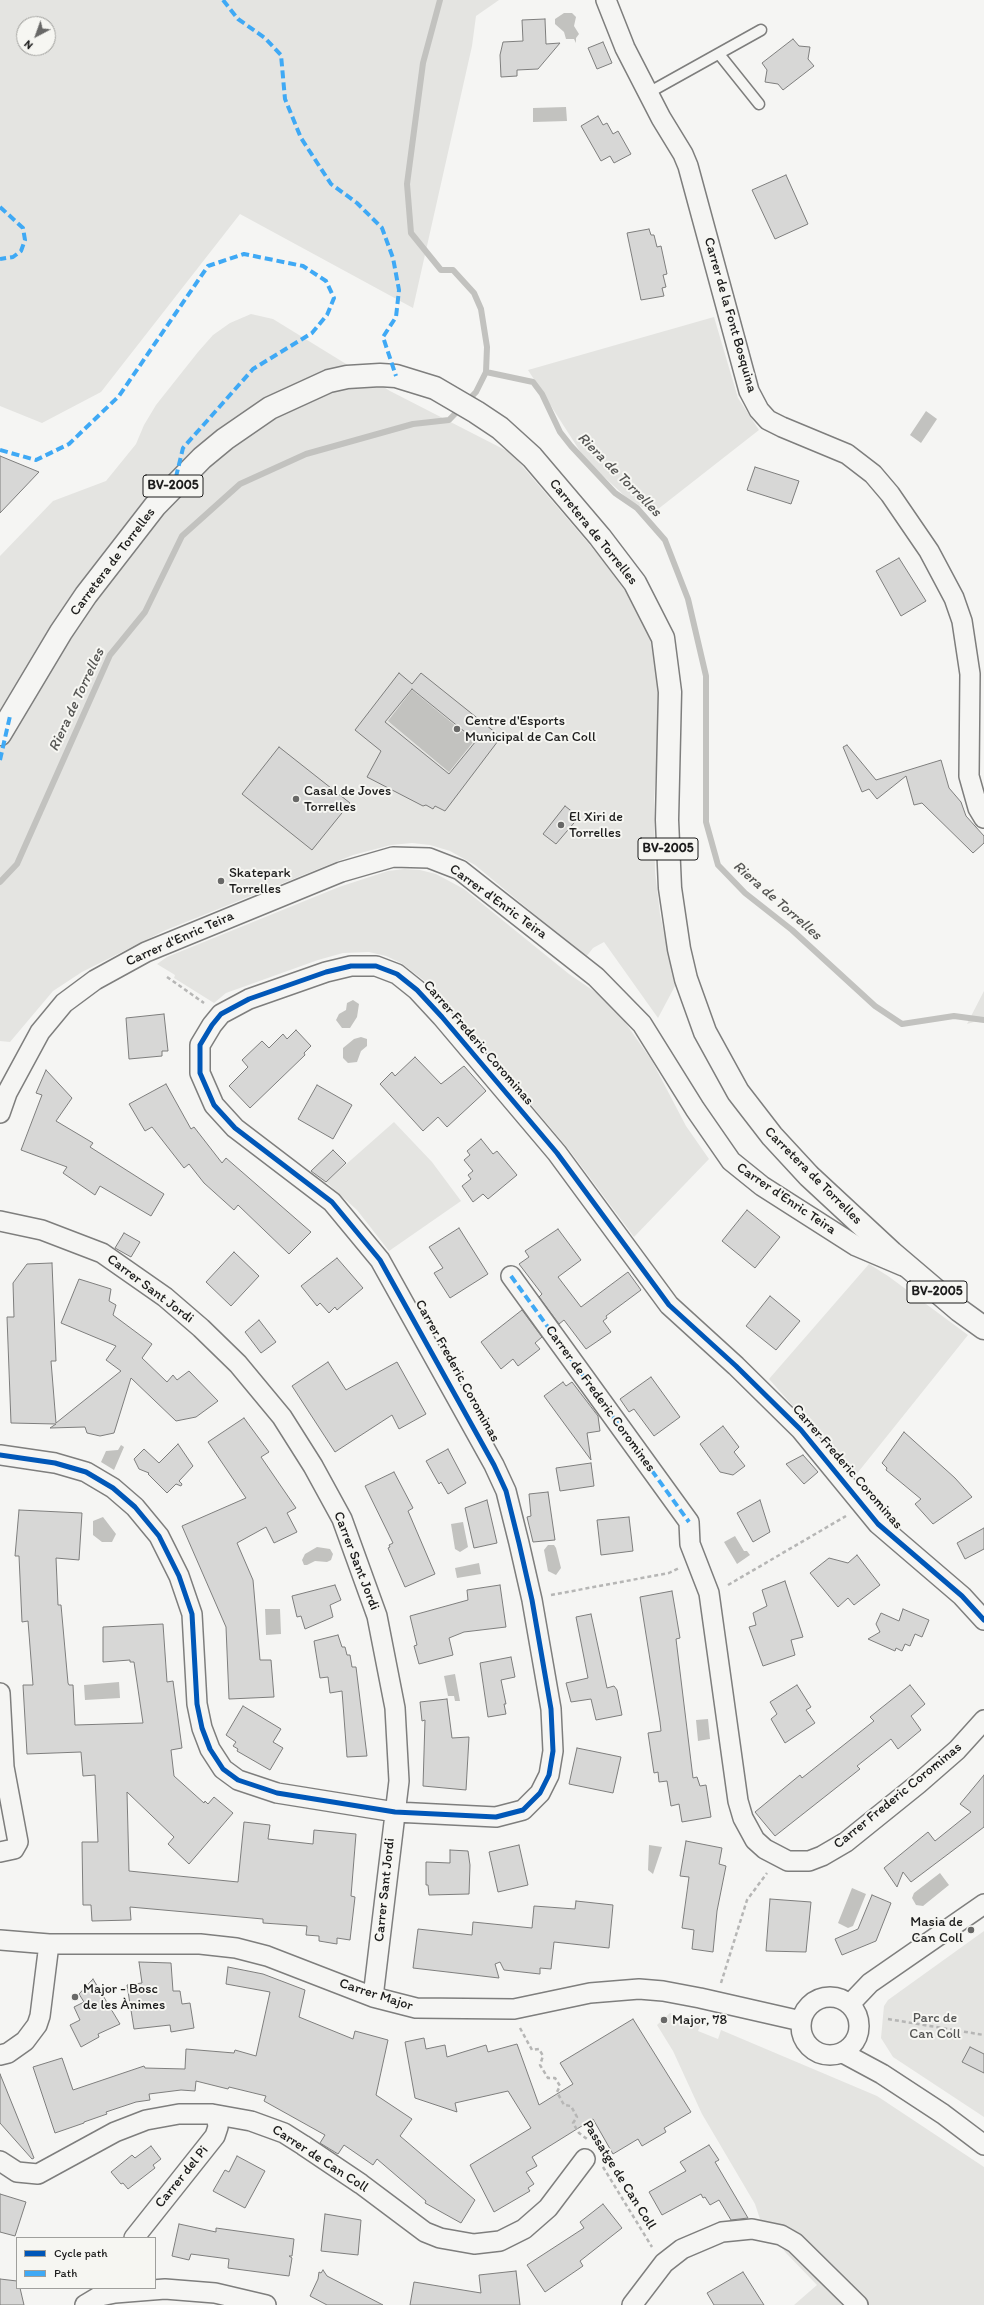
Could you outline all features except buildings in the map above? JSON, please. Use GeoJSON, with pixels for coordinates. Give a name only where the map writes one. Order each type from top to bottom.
{"type":"FeatureCollection","features":[{"type":"Feature","properties":{"kind":"main road","name":"Carretera de Torrelles"},"geometry":{"type":"LineString","coordinates":[[0,734],[61,632],[113,558],[174,485],[225,439],[270,408],[329,381],[347,376],[396,376],[439,391],[500,428],[532,458],[620,561],[635,583],[663,638],[670,692],[668,820],[670,888],[685,972],[705,1032],[738,1092],[772,1136],[809,1176],[908,1269],[984,1328]]}},
{"type":"Feature","properties":{"kind":"street","name":"Carrer de la Font Bosquina"},"geometry":{"type":"LineString","coordinates":[[606,0],[619,34],[648,93],[688,166],[749,391],[759,410],[768,420],[847,454],[873,474],[890,494],[928,551],[954,598],[962,621],[970,674],[970,776],[978,808],[984,818]]}},
{"type":"Feature","properties":{"kind":"street","name":"Carrer d'Enric Teira"},"geometry":{"type":"LineString","coordinates":[[0,1113],[7,1093],[40,1032],[64,1003],[95,980],[146,952],[341,872],[393,857],[429,858],[460,870],[596,977],[642,1024],[695,1109],[731,1161],[762,1186],[856,1246],[908,1269]]}},
{"type":"Feature","properties":{"kind":"street","name":"Carrer Frederic Corominas"},"geometry":{"type":"LineString","coordinates":[[0,1455],[55,1463],[86,1472],[113,1488],[135,1507],[159,1536],[178,1576],[192,1614],[197,1704],[202,1728],[210,1749],[223,1769],[238,1780],[277,1793],[395,1812],[496,1817],[523,1810],[540,1793],[549,1775],[553,1750],[553,1732],[532,1600],[506,1491],[494,1465],[380,1260],[332,1202],[235,1128],[214,1105],[200,1074],[200,1045],[212,1025],[221,1014],[249,1000],[326,972],[351,966],[376,966],[397,974],[417,990],[442,1017],[557,1153],[669,1305],[736,1366],[798,1426],[878,1524],[962,1596],[984,1620]]}},
{"type":"Feature","properties":{"kind":"street","name":"Carrer Sant Jordi"},"geometry":{"type":"LineString","coordinates":[[0,1221],[42,1230],[102,1253],[126,1268],[165,1297],[201,1328],[247,1374],[282,1417],[313,1466],[342,1519],[377,1616],[395,1708],[399,1781],[373,1997]]}},
{"type":"Feature","properties":{"kind":"street","name":"Carrer de Frederic Coromines"},"geometry":{"type":"LineString","coordinates":[[511,1276],[689,1522]]}},
{"type":"Feature","properties":{"kind":"street","name":"Carrer Frederic Corominas"},"geometry":{"type":"LineString","coordinates":[[689,1522],[690,1544],[709,1593],[738,1801],[743,1818],[755,1840],[779,1857],[788,1861],[810,1861],[846,1842],[941,1764],[975,1732],[984,1720]]}},
{"type":"Feature","properties":{"kind":"street"},"geometry":{"type":"LineString","coordinates":[[0,1693],[4,1767],[18,1842],[7,1851]]}},
{"type":"Feature","properties":{"kind":"street"},"geometry":{"type":"LineString","coordinates":[[850,2004],[870,1983],[984,1904]]}},
{"type":"Feature","properties":{"kind":"street","name":"Carrer Major"},"geometry":{"type":"LineString","coordinates":[[0,1940],[49,1944],[200,1944],[236,1948],[278,1960],[373,1997],[416,2008],[514,2009],[545,2004],[590,1993],[639,1989],[663,1991],[707,1999],[801,2021]]}},
{"type":"Feature","properties":{"kind":"street"},"geometry":{"type":"LineString","coordinates":[[0,2055],[8,2053],[25,2041],[37,2025],[40,2016],[49,1944]]}},
{"type":"Feature","properties":{"kind":"street"},"geometry":{"type":"LineString","coordinates":[[830,1996],[841,1998],[850,2004],[859,2020],[859,2030],[851,2047],[843,2053],[832,2056],[812,2050],[805,2042],[801,2032],[801,2021],[807,2007],[820,1998],[830,1996]]}},
{"type":"Feature","properties":{"kind":"street"},"geometry":{"type":"LineString","coordinates":[[843,2053],[882,2074],[943,2114],[984,2146]]}},
{"type":"Feature","properties":{"kind":"street","name":"Carrer de Can Coll"},"geometry":{"type":"LineString","coordinates":[[0,2161],[17,2172],[38,2174],[115,2132],[131,2125],[179,2114],[212,2114],[267,2125],[284,2133],[328,2161],[420,2229],[440,2238],[474,2244],[500,2241],[524,2229],[548,2208],[591,2154]]}},
{"type":"Feature","properties":{"kind":"street","name":"Carrer del Pi"},"geometry":{"type":"LineString","coordinates":[[135,2237],[215,2136],[218,2127],[217,2120],[212,2114]]}},
{"type":"Feature","properties":{"kind":"street"},"geometry":{"type":"LineString","coordinates":[[632,2305],[664,2263],[682,2249],[722,2232],[752,2229],[781,2235],[795,2243],[852,2302]]}},
{"type":"Feature","properties":{"kind":"street"},"geometry":{"type":"LineString","coordinates":[[85,2305],[100,2296],[122,2290],[185,2290],[215,2293],[266,2305]]}},
{"type":"Feature","properties":{"kind":"lane"},"geometry":{"type":"LineString","coordinates":[[648,93],[761,30]]}},
{"type":"Feature","properties":{"kind":"lane"},"geometry":{"type":"LineString","coordinates":[[719,54],[759,104]]}},
{"type":"Feature","properties":{"kind":"path"},"geometry":{"type":"LineString","coordinates":[[167,977],[221,1014]]}},
{"type":"Feature","properties":{"kind":"path"},"geometry":{"type":"LineString","coordinates":[[723,1588],[852,1512]]}},
{"type":"Feature","properties":{"kind":"path"},"geometry":{"type":"LineString","coordinates":[[546,1596],[669,1573]]}},
{"type":"Feature","properties":{"kind":"path"},"geometry":{"type":"LineString","coordinates":[[722,1977],[747,1900],[779,1857]]}},
{"type":"Feature","properties":{"kind":"path"},"geometry":{"type":"LineString","coordinates":[[888,2020],[984,2034]]}},
{"type":"Feature","properties":{"kind":"green space"},"geometry":{"type":"Polygon","coordinates":[[[0,0],[499,0],[476,16],[472,46],[413,308],[240,214],[101,392],[42,423],[0,406],[0,0]]]}},
{"type":"Feature","properties":{"kind":"green space"},"geometry":{"type":"Polygon","coordinates":[[[251,314],[273,319],[390,391],[511,453],[601,558],[633,602],[647,629],[654,654],[658,678],[660,708],[654,799],[655,872],[660,914],[675,986],[658,1018],[604,942],[593,948],[586,957],[475,865],[450,851],[430,845],[412,843],[391,845],[353,855],[166,930],[82,972],[53,991],[10,1042],[0,1041],[0,556],[53,501],[106,481],[136,444],[144,425],[156,405],[198,352],[213,335],[230,323],[251,314]]]}},
{"type":"Feature","properties":{"kind":"green space"},"geometry":{"type":"Polygon","coordinates":[[[714,317],[738,398],[759,430],[653,513],[629,500],[585,459],[528,370],[714,317]]]}},
{"type":"Feature","properties":{"kind":"green space"},"geometry":{"type":"Polygon","coordinates":[[[404,869],[420,870],[436,874],[464,889],[569,974],[604,998],[618,1012],[652,1061],[686,1126],[709,1159],[634,1237],[570,1151],[465,1026],[426,982],[401,963],[386,956],[369,952],[343,953],[318,960],[226,993],[214,1003],[174,978],[175,975],[157,964],[167,957],[339,887],[388,871],[404,869]]]}},
{"type":"Feature","properties":{"kind":"green space"},"geometry":{"type":"Polygon","coordinates":[[[984,991],[984,1019],[967,1024],[984,991]]]}},
{"type":"Feature","properties":{"kind":"green space"},"geometry":{"type":"Polygon","coordinates":[[[394,1122],[432,1162],[461,1201],[389,1251],[357,1210],[326,1182],[394,1122]]]}},
{"type":"Feature","properties":{"kind":"green space"},"geometry":{"type":"Polygon","coordinates":[[[869,1264],[888,1276],[968,1335],[855,1476],[769,1379],[869,1264]]]}},
{"type":"Feature","properties":{"kind":"green space","name":"Parc de Can Coll"},"geometry":{"type":"Polygon","coordinates":[[[984,1931],[984,2117],[893,2057],[881,2038],[884,2006],[888,2000],[984,1931]]]}},
{"type":"Feature","properties":{"kind":"green space"},"geometry":{"type":"Polygon","coordinates":[[[670,2013],[702,2022],[698,2031],[718,2039],[721,2030],[877,2096],[984,2167],[984,2305],[794,2305],[817,2285],[786,2253],[760,2219],[755,2204],[702,2114],[673,2051],[657,2025],[670,2013]]]}},
{"type":"Feature","properties":{"kind":"shaded area"},"geometry":{"type":"Polygon","coordinates":[[[564,13],[572,13],[576,17],[574,26],[579,34],[576,38],[576,43],[574,39],[566,39],[564,32],[555,24],[555,19],[564,13]]]}},
{"type":"Feature","properties":{"kind":"shaded area"},"geometry":{"type":"Polygon","coordinates":[[[566,107],[567,121],[533,122],[533,108],[566,107]]]}},
{"type":"Feature","properties":{"kind":"shaded area"},"geometry":{"type":"Polygon","coordinates":[[[926,411],[937,419],[921,443],[910,435],[926,411]]]}},
{"type":"Feature","properties":{"kind":"shaded area"},"geometry":{"type":"Polygon","coordinates":[[[412,690],[474,741],[449,772],[388,721],[412,690]]]}},
{"type":"Feature","properties":{"kind":"shaded area"},"geometry":{"type":"Polygon","coordinates":[[[353,1000],[359,1004],[357,1017],[350,1028],[342,1028],[336,1020],[339,1014],[346,1010],[347,1003],[353,1000]]]}},
{"type":"Feature","properties":{"kind":"shaded area"},"geometry":{"type":"Polygon","coordinates":[[[361,1037],[367,1039],[367,1046],[361,1051],[357,1062],[348,1063],[343,1058],[343,1048],[354,1039],[361,1037]]]}},
{"type":"Feature","properties":{"kind":"shaded area"},"geometry":{"type":"Polygon","coordinates":[[[121,1445],[124,1447],[114,1470],[101,1462],[106,1451],[118,1450],[121,1445]]]}},
{"type":"Feature","properties":{"kind":"shaded area"},"geometry":{"type":"Polygon","coordinates":[[[103,1517],[116,1534],[112,1542],[102,1542],[93,1535],[93,1521],[103,1517]]]}},
{"type":"Feature","properties":{"kind":"shaded area"},"geometry":{"type":"Polygon","coordinates":[[[463,1522],[468,1547],[460,1552],[455,1549],[451,1524],[463,1522]]]}},
{"type":"Feature","properties":{"kind":"shaded area"},"geometry":{"type":"Polygon","coordinates":[[[735,1536],[744,1551],[747,1551],[750,1555],[737,1564],[724,1542],[735,1536]]]}},
{"type":"Feature","properties":{"kind":"shaded area"},"geometry":{"type":"Polygon","coordinates":[[[548,1545],[554,1545],[556,1548],[561,1568],[556,1575],[548,1571],[544,1550],[548,1545]]]}},
{"type":"Feature","properties":{"kind":"shaded area"},"geometry":{"type":"Polygon","coordinates":[[[317,1547],[330,1549],[333,1554],[331,1560],[327,1562],[315,1561],[304,1565],[302,1560],[305,1554],[317,1547]]]}},
{"type":"Feature","properties":{"kind":"shaded area"},"geometry":{"type":"Polygon","coordinates":[[[479,1563],[481,1574],[457,1578],[455,1568],[479,1563]]]}},
{"type":"Feature","properties":{"kind":"shaded area"},"geometry":{"type":"Polygon","coordinates":[[[265,1609],[280,1609],[281,1634],[266,1635],[265,1609]]]}},
{"type":"Feature","properties":{"kind":"shaded area"},"geometry":{"type":"Polygon","coordinates":[[[455,1674],[460,1701],[455,1701],[454,1696],[448,1696],[444,1676],[455,1674]]]}},
{"type":"Feature","properties":{"kind":"shaded area"},"geometry":{"type":"Polygon","coordinates":[[[119,1682],[120,1698],[85,1700],[84,1685],[119,1682]]]}},
{"type":"Feature","properties":{"kind":"shaded area"},"geometry":{"type":"Polygon","coordinates":[[[708,1719],[710,1739],[698,1741],[696,1720],[708,1719]]]}},
{"type":"Feature","properties":{"kind":"shaded area"},"geometry":{"type":"Polygon","coordinates":[[[649,1845],[662,1847],[653,1874],[648,1870],[649,1845]]]}},
{"type":"Feature","properties":{"kind":"shaded area"},"geometry":{"type":"Polygon","coordinates":[[[940,1873],[949,1885],[923,1906],[916,1905],[912,1898],[914,1893],[940,1873]]]}},
{"type":"Feature","properties":{"kind":"shaded area"},"geometry":{"type":"Polygon","coordinates":[[[852,1888],[866,1894],[853,1926],[848,1928],[838,1923],[852,1888]]]}},
{"type":"Feature","properties":{"kind":"waterway"},"geometry":{"type":"LineString","coordinates":[[440,0],[423,63],[407,184],[411,233],[441,270],[453,270],[474,293],[481,309],[487,347],[486,372]]}},
{"type":"Feature","properties":{"kind":"waterway","name":"Riera de Torrelles"},"geometry":{"type":"LineString","coordinates":[[0,882],[17,864],[110,655],[145,612],[182,536],[240,484],[306,454],[413,424],[449,420],[476,392],[486,372],[533,382],[542,394],[560,432],[571,446],[615,493],[637,508],[665,540],[688,599],[706,676],[706,822],[718,865],[745,893],[792,930],[875,1006],[902,1024],[954,1016],[984,1020]]}},
{"type":"Feature","properties":{"kind":"marked path"},"geometry":{"type":"LineString","coordinates":[[223,0],[238,19],[265,38],[281,55],[285,99],[301,138],[331,184],[357,203],[382,228],[393,258],[399,290],[396,317],[383,337],[396,376]]}},
{"type":"Feature","properties":{"kind":"marked path"},"geometry":{"type":"LineString","coordinates":[[0,207],[23,228],[25,240],[21,251],[13,257],[0,259]]}},
{"type":"Feature","properties":{"kind":"marked path"},"geometry":{"type":"LineString","coordinates":[[0,450],[36,460],[69,444],[119,396],[208,266],[244,254],[303,266],[326,281],[334,298],[327,315],[312,333],[253,369],[183,448],[174,485]]}},
{"type":"Feature","properties":{"kind":"marked path"},"geometry":{"type":"LineString","coordinates":[[0,760],[10,716]]}},
{"type":"Feature","properties":{"kind":"marked path"},"geometry":{"type":"LineString","coordinates":[[511,1276],[689,1522]]}},
{"type":"Feature","properties":{"kind":"cycle path"},"geometry":{"type":"LineString","coordinates":[[0,1455],[55,1463],[86,1472],[113,1488],[135,1507],[159,1536],[179,1576],[192,1614],[197,1704],[202,1728],[210,1749],[223,1769],[238,1780],[277,1793],[395,1812],[496,1817],[523,1810],[540,1793],[549,1775],[553,1751],[551,1709],[532,1600],[519,1543],[506,1491],[494,1465],[380,1260],[332,1202],[235,1128],[214,1105],[200,1073],[200,1045],[212,1025],[221,1014],[249,999],[326,972],[351,966],[376,966],[397,974],[417,990],[442,1017],[557,1153],[669,1305],[736,1366],[801,1430],[878,1524],[962,1596],[984,1620]]}},
{"type":"Feature","properties":{"kind":"place","name":"Centre d'Esports Municipal de Can Coll"},"geometry":{"type":"Point","coordinates":[457,729]}},
{"type":"Feature","properties":{"kind":"place","name":"Casal de Joves Torrelles"},"geometry":{"type":"Point","coordinates":[296,799]}},
{"type":"Feature","properties":{"kind":"place","name":"El Xiri de Torrelles"},"geometry":{"type":"Point","coordinates":[561,825]}},
{"type":"Feature","properties":{"kind":"place","name":"Skatepark Torrelles"},"geometry":{"type":"Point","coordinates":[221,881]}},
{"type":"Feature","properties":{"kind":"place","name":"Masia de Can Coll"},"geometry":{"type":"Point","coordinates":[971,1930]}},
{"type":"Feature","properties":{"kind":"place","name":"Major - Bosc de les Ànimes"},"geometry":{"type":"Point","coordinates":[75,1997]}},
{"type":"Feature","properties":{"kind":"place","name":"Major, 78"},"geometry":{"type":"Point","coordinates":[664,2020]}}]}
